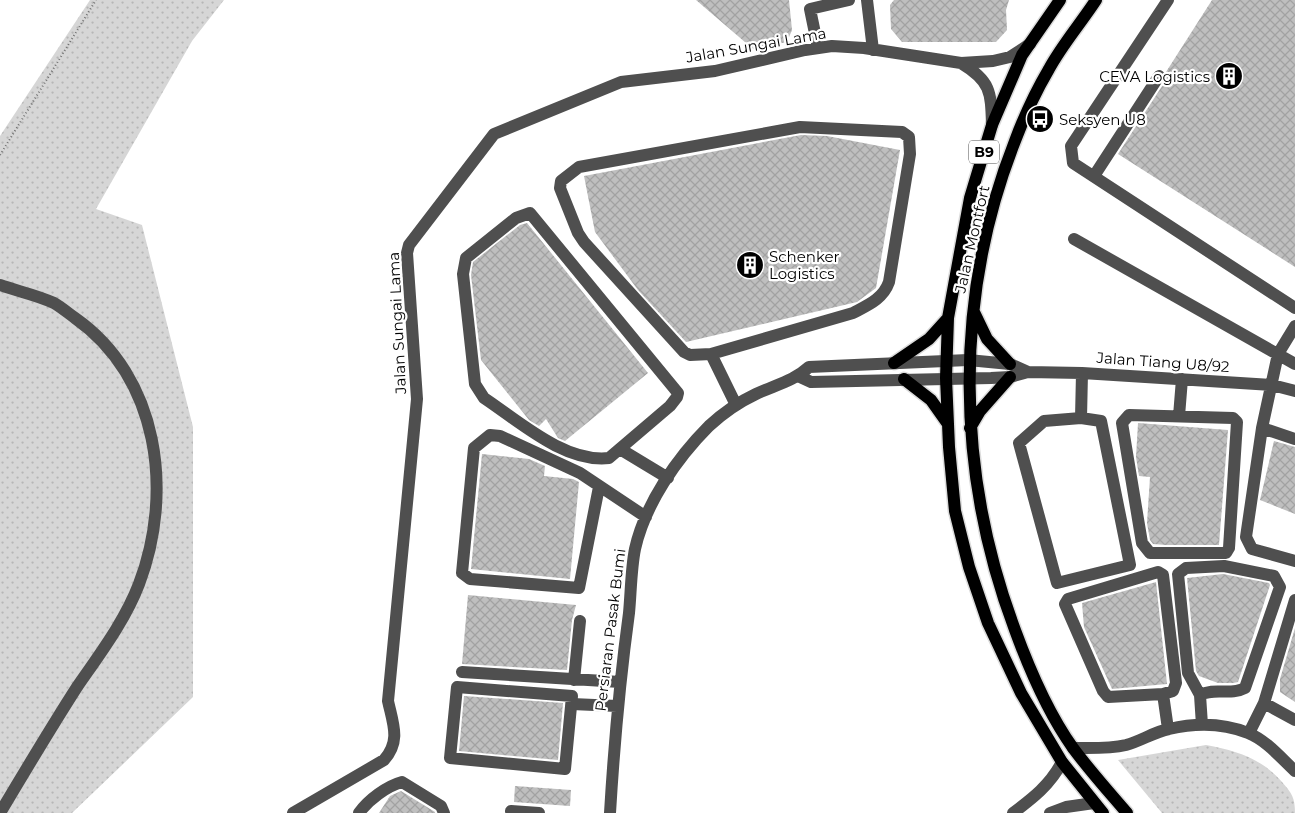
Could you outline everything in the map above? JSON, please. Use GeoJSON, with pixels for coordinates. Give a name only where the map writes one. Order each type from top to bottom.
{"type":"FeatureCollection","features":[{"type":"Feature","properties":{"kind":"main road","name":"Jalan Montfort"},"geometry":{"type":"LineString","coordinates":[[1060,0],[1022,56],[992,125],[970,198],[948,318],[946,361],[948,424],[955,511],[969,567],[988,623],[1020,693],[1062,762],[1103,813]]}},
{"type":"Feature","properties":{"kind":"main road","name":"Jalan Montfort"},"geometry":{"type":"LineString","coordinates":[[1096,0],[1048,69],[1015,141],[989,223],[972,307],[968,378],[970,428],[980,506],[999,587],[1027,663],[1048,706],[1073,748],[1127,813]]}},
{"type":"Feature","properties":{"kind":"main road"},"geometry":{"type":"LineString","coordinates":[[972,307],[986,339],[1010,364]]}},
{"type":"Feature","properties":{"kind":"main road"},"geometry":{"type":"LineString","coordinates":[[894,363],[929,339],[948,318]]}},
{"type":"Feature","properties":{"kind":"main road"},"geometry":{"type":"LineString","coordinates":[[970,428],[980,411],[1010,377]]}},
{"type":"Feature","properties":{"kind":"main road"},"geometry":{"type":"LineString","coordinates":[[904,379],[931,400],[948,424]]}},
{"type":"Feature","properties":{"kind":"street"},"geometry":{"type":"LineString","coordinates":[[818,48],[808,5],[848,0]]}},
{"type":"Feature","properties":{"kind":"street"},"geometry":{"type":"LineString","coordinates":[[867,0],[873,50]]}},
{"type":"Feature","properties":{"kind":"street"},"geometry":{"type":"LineString","coordinates":[[1168,0],[1071,146],[1073,163],[1295,308]]}},
{"type":"Feature","properties":{"kind":"street","name":"Jalan Sungai Lama"},"geometry":{"type":"LineString","coordinates":[[293,813],[384,760],[393,750],[395,736],[388,701],[417,399],[407,254],[409,245],[494,134],[621,82],[715,72],[818,48],[832,46],[873,50],[961,63],[993,61],[1010,57],[1030,44]]}},
{"type":"Feature","properties":{"kind":"street"},"geometry":{"type":"LineString","coordinates":[[961,63],[976,72],[986,84],[991,95],[992,125]]}},
{"type":"Feature","properties":{"kind":"street"},"geometry":{"type":"LineString","coordinates":[[1094,176],[1160,76]]}},
{"type":"Feature","properties":{"kind":"street"},"geometry":{"type":"LineString","coordinates":[[800,128],[902,132],[909,137],[910,154],[889,282],[880,297],[852,313],[711,354],[690,354],[684,352],[584,242],[560,188],[561,181],[579,167],[800,128]]}},
{"type":"Feature","properties":{"kind":"street"},"geometry":{"type":"LineString","coordinates":[[530,213],[678,393],[678,397],[670,406],[620,449],[609,458],[599,459],[568,453],[484,398],[475,384],[463,274],[466,258],[524,214],[530,213]]}},
{"type":"Feature","properties":{"kind":"street"},"geometry":{"type":"LineString","coordinates":[[1074,239],[1295,364]]}},
{"type":"Feature","properties":{"kind":"street"},"geometry":{"type":"LineString","coordinates":[[0,285],[54,303],[92,330],[115,354],[142,401],[153,449],[157,492],[152,537],[139,584],[117,626],[46,736],[0,813]]}},
{"type":"Feature","properties":{"kind":"street"},"geometry":{"type":"LineString","coordinates":[[1295,326],[1278,354],[1262,428],[1246,537],[1252,549],[1295,561]]}},
{"type":"Feature","properties":{"kind":"street"},"geometry":{"type":"LineString","coordinates":[[711,354],[736,405]]}},
{"type":"Feature","properties":{"kind":"street","name":"Jalan Tiang U8/92"},"geometry":{"type":"LineString","coordinates":[[946,361],[968,360],[1010,364],[1028,372]]}},
{"type":"Feature","properties":{"kind":"street","name":"Persiaran Pasak Bumi"},"geometry":{"type":"LineString","coordinates":[[610,813],[617,706],[636,548],[646,517],[682,457],[710,426],[736,405],[755,394],[798,376],[809,366],[946,361]]}},
{"type":"Feature","properties":{"kind":"street","name":"Jalan Tiang U8/92"},"geometry":{"type":"LineString","coordinates":[[946,378],[1010,377],[1028,372],[1082,373],[1272,385],[1295,391]]}},
{"type":"Feature","properties":{"kind":"street"},"geometry":{"type":"LineString","coordinates":[[1082,373],[1082,418]]}},
{"type":"Feature","properties":{"kind":"street"},"geometry":{"type":"LineString","coordinates":[[798,376],[810,382],[946,378]]}},
{"type":"Feature","properties":{"kind":"street"},"geometry":{"type":"LineString","coordinates":[[1179,416],[1182,379]]}},
{"type":"Feature","properties":{"kind":"street"},"geometry":{"type":"LineString","coordinates":[[1129,415],[1179,416],[1232,418],[1237,422],[1229,548],[1226,553],[1150,553],[1142,543],[1122,423],[1129,415]]}},
{"type":"Feature","properties":{"kind":"street"},"geometry":{"type":"LineString","coordinates":[[1082,418],[1101,422],[1130,565],[1057,583],[1019,442],[1044,420],[1082,418]]}},
{"type":"Feature","properties":{"kind":"street"},"geometry":{"type":"LineString","coordinates":[[1262,428],[1295,439]]}},
{"type":"Feature","properties":{"kind":"street"},"geometry":{"type":"LineString","coordinates":[[599,487],[579,588],[470,579],[462,573],[472,457],[474,448],[485,437],[490,435],[500,436],[580,473],[646,517]]}},
{"type":"Feature","properties":{"kind":"street"},"geometry":{"type":"LineString","coordinates":[[620,449],[668,478]]}},
{"type":"Feature","properties":{"kind":"street"},"geometry":{"type":"LineString","coordinates":[[1200,695],[1209,690],[1235,693],[1245,688],[1280,587],[1274,576],[1224,566],[1186,568],[1178,574],[1188,673],[1200,695],[1202,725]]}},
{"type":"Feature","properties":{"kind":"street"},"geometry":{"type":"LineString","coordinates":[[1158,572],[1163,575],[1176,684],[1173,690],[1163,694],[1108,697],[1103,691],[1065,604],[1068,599],[1158,572]]}},
{"type":"Feature","properties":{"kind":"street"},"geometry":{"type":"LineString","coordinates":[[1249,733],[1264,703],[1295,600]]}},
{"type":"Feature","properties":{"kind":"street"},"geometry":{"type":"LineString","coordinates":[[574,680],[580,620]]}},
{"type":"Feature","properties":{"kind":"street"},"geometry":{"type":"LineString","coordinates":[[462,672],[620,682]]}},
{"type":"Feature","properties":{"kind":"street"},"geometry":{"type":"LineString","coordinates":[[457,687],[572,696],[572,704],[565,769],[450,758],[457,687]]}},
{"type":"Feature","properties":{"kind":"street"},"geometry":{"type":"LineString","coordinates":[[1163,694],[1168,729]]}},
{"type":"Feature","properties":{"kind":"street"},"geometry":{"type":"LineString","coordinates":[[1264,703],[1295,720]]}},
{"type":"Feature","properties":{"kind":"street"},"geometry":{"type":"LineString","coordinates":[[572,704],[617,706]]}},
{"type":"Feature","properties":{"kind":"street"},"geometry":{"type":"LineString","coordinates":[[1073,748],[1101,749],[1126,744],[1168,729],[1202,725],[1224,726],[1249,733],[1274,751],[1295,771]]}},
{"type":"Feature","properties":{"kind":"street"},"geometry":{"type":"LineString","coordinates":[[1013,813],[1042,792],[1055,776],[1062,762]]}},
{"type":"Feature","properties":{"kind":"street"},"geometry":{"type":"LineString","coordinates":[[359,813],[364,805],[393,784],[402,782],[442,806],[444,813]]}},
{"type":"Feature","properties":{"kind":"street"},"geometry":{"type":"LineString","coordinates":[[1050,813],[1066,807],[1094,803]]}},
{"type":"Feature","properties":{"kind":"street"},"geometry":{"type":"LineString","coordinates":[[512,811],[539,813]]}},
{"type":"Feature","properties":{"kind":"path"},"geometry":{"type":"LineString","coordinates":[[0,155],[96,0]]}},
{"type":"Feature","properties":{"kind":"shaded area"},"geometry":{"type":"Polygon","coordinates":[[[90,0],[224,0],[192,41],[96,209],[142,225],[193,427],[193,697],[72,813],[0,813],[0,136],[90,0]]]}},
{"type":"Feature","properties":{"kind":"shaded area"},"geometry":{"type":"Polygon","coordinates":[[[1206,745],[1238,753],[1266,767],[1291,793],[1294,800],[1295,813],[1162,813],[1118,760],[1206,745]]]}},
{"type":"Feature","properties":{"kind":"building"},"geometry":{"type":"Polygon","coordinates":[[[696,0],[789,0],[792,30],[787,42],[753,49],[696,0]]]}},
{"type":"Feature","properties":{"kind":"building"},"geometry":{"type":"Polygon","coordinates":[[[894,0],[1009,0],[1006,10],[1007,30],[996,42],[902,42],[891,29],[890,5],[894,0]]]}},
{"type":"Feature","properties":{"kind":"building","name":"CEVA Logistics"},"geometry":{"type":"Polygon","coordinates":[[[1212,0],[1295,0],[1295,267],[1118,154],[1166,80],[1166,72],[1212,0]]]}},
{"type":"Feature","properties":{"kind":"building","name":"Schenker Logistics"},"geometry":{"type":"Polygon","coordinates":[[[801,135],[827,136],[900,150],[876,288],[857,302],[686,342],[638,290],[595,232],[584,176],[801,135]]]}},
{"type":"Feature","properties":{"kind":"building"},"geometry":{"type":"Polygon","coordinates":[[[527,223],[648,373],[565,441],[558,438],[546,419],[539,426],[529,420],[481,360],[471,275],[473,262],[520,225],[527,223]]]}},
{"type":"Feature","properties":{"kind":"building"},"geometry":{"type":"Polygon","coordinates":[[[1138,423],[1228,430],[1219,545],[1166,545],[1153,544],[1150,540],[1147,523],[1150,477],[1139,476],[1136,457],[1138,423]]]}},
{"type":"Feature","properties":{"kind":"building"},"geometry":{"type":"Polygon","coordinates":[[[1274,441],[1295,447],[1295,514],[1260,500],[1274,441]]]}},
{"type":"Feature","properties":{"kind":"building"},"geometry":{"type":"Polygon","coordinates":[[[482,454],[529,459],[545,466],[544,476],[573,479],[579,482],[570,579],[471,569],[482,454]]]}},
{"type":"Feature","properties":{"kind":"building"},"geometry":{"type":"Polygon","coordinates":[[[1223,574],[1269,583],[1270,585],[1238,682],[1233,683],[1218,683],[1199,676],[1196,671],[1187,578],[1223,574]]]}},
{"type":"Feature","properties":{"kind":"building"},"geometry":{"type":"Polygon","coordinates":[[[1156,582],[1167,684],[1112,689],[1084,627],[1082,603],[1156,582]]]}},
{"type":"Feature","properties":{"kind":"building"},"geometry":{"type":"Polygon","coordinates":[[[468,595],[576,605],[572,620],[567,670],[462,664],[468,595]]]}},
{"type":"Feature","properties":{"kind":"building"},"geometry":{"type":"Polygon","coordinates":[[[1295,628],[1295,702],[1280,692],[1280,679],[1295,628]]]}},
{"type":"Feature","properties":{"kind":"building"},"geometry":{"type":"Polygon","coordinates":[[[464,696],[563,703],[558,760],[459,751],[464,696]]]}},
{"type":"Feature","properties":{"kind":"building"},"geometry":{"type":"Polygon","coordinates":[[[515,786],[571,790],[570,806],[514,802],[515,786]]]}},
{"type":"Feature","properties":{"kind":"building"},"geometry":{"type":"Polygon","coordinates":[[[401,791],[435,813],[379,813],[390,796],[401,791]]]}},
{"type":"Feature","properties":{"kind":"place","name":"CEVA Logistics"},"geometry":{"type":"Point","coordinates":[1229,76]}},
{"type":"Feature","properties":{"kind":"place","name":"Seksyen U8"},"geometry":{"type":"Point","coordinates":[1040,119]}},
{"type":"Feature","properties":{"kind":"place","name":"Schenker Logistics"},"geometry":{"type":"Point","coordinates":[750,265]}}]}
